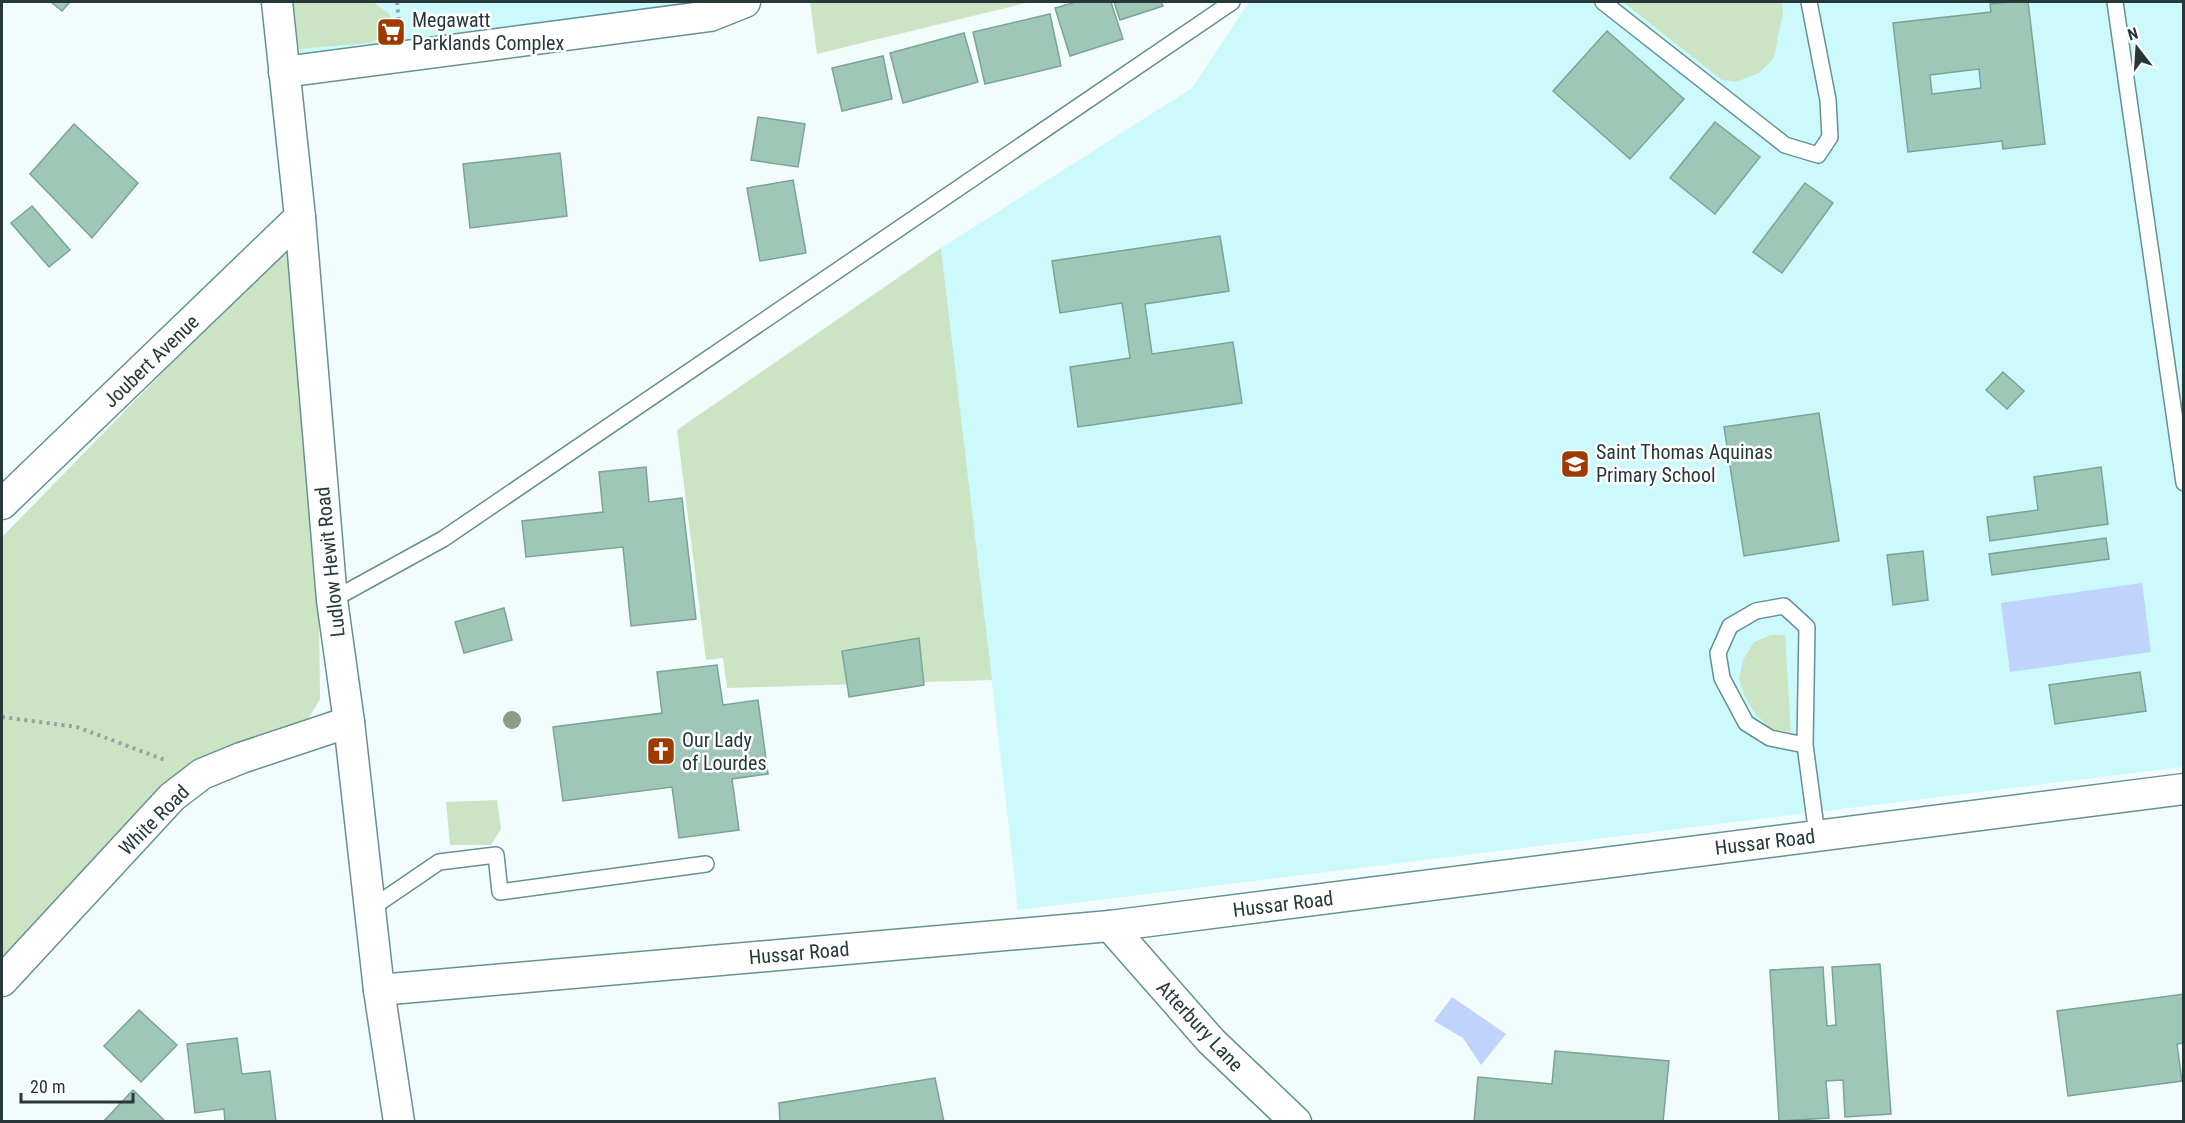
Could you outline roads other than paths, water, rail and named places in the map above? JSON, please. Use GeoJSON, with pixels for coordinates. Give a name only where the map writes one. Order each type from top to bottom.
{"type":"FeatureCollection","features":[{"type":"Feature","properties":{"kind":"street","name":"Ludlow Hewit Road"},"geometry":{"type":"LineString","coordinates":[[277,2],[300,217],[332,600],[349,722],[379,990],[399,1122]]}},
{"type":"Feature","properties":{"kind":"street"},"geometry":{"type":"LineString","coordinates":[[284,72],[710,16],[745,2]]}},
{"type":"Feature","properties":{"kind":"street","name":"Joubert Avenue"},"geometry":{"type":"LineString","coordinates":[[2,504],[300,217]]}},
{"type":"Feature","properties":{"kind":"street","name":"White Road"},"geometry":{"type":"LineString","coordinates":[[2,981],[172,797],[202,774],[241,758],[349,722]]}},
{"type":"Feature","properties":{"kind":"street","name":"Hussar Road"},"geometry":{"type":"LineString","coordinates":[[379,990],[1110,926],[2184,789]]}},
{"type":"Feature","properties":{"kind":"street","name":"Atterbury Lane"},"geometry":{"type":"LineString","coordinates":[[1110,926],[1211,1041],[1296,1122]]}},
{"type":"Feature","properties":{"kind":"lane"},"geometry":{"type":"LineString","coordinates":[[332,600],[443,539],[1232,2]]}},
{"type":"Feature","properties":{"kind":"lane"},"geometry":{"type":"LineString","coordinates":[[1603,2],[1785,145],[1818,154],[1830,137],[1828,100],[1809,2]]}},
{"type":"Feature","properties":{"kind":"lane"},"geometry":{"type":"LineString","coordinates":[[2115,2],[2184,483]]}},
{"type":"Feature","properties":{"kind":"lane"},"geometry":{"type":"LineString","coordinates":[[1805,745],[1770,738],[1746,723],[1722,678],[1718,653],[1730,626],[1756,610],[1784,606],[1807,627],[1805,745],[1817,835]]}},
{"type":"Feature","properties":{"kind":"lane"},"geometry":{"type":"LineString","coordinates":[[370,909],[439,862],[496,855],[500,892],[706,864]]}},
{"type":"Feature","properties":{"kind":"place","name":"Megawatt Parklands Complex"},"geometry":{"type":"Point","coordinates":[391,32]}},
{"type":"Feature","properties":{"kind":"place","name":"Saint Thomas Aquinas Primary School"},"geometry":{"type":"Point","coordinates":[1575,464]}},
{"type":"Feature","properties":{"kind":"place","name":"Our Lady of Lourdes"},"geometry":{"type":"Point","coordinates":[661,751]}}]}
